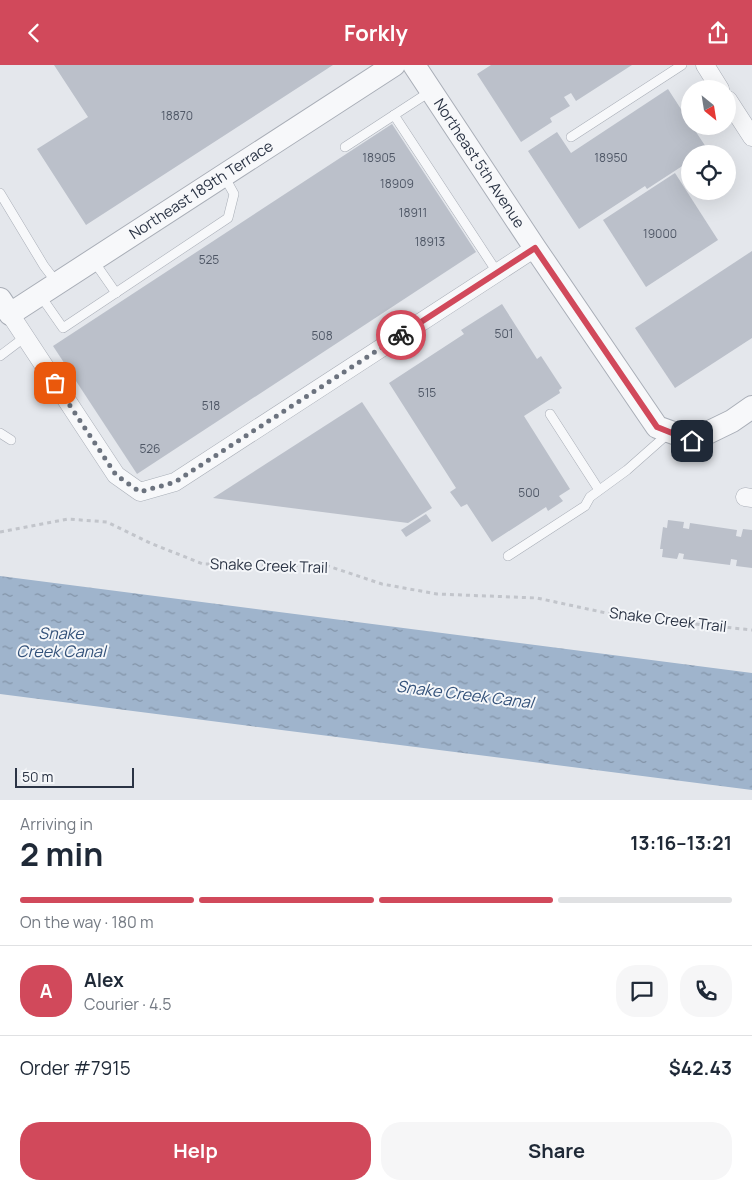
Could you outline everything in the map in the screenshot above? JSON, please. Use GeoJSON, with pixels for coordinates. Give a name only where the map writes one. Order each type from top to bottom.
{"type":"FeatureCollection","features":[{"type":"Feature","properties":{"kind":"street","name":"Northeast 5th Avenue"},"geometry":{"type":"LineString","coordinates":[[414,65],[535,248],[657,427],[692,441],[732,421],[752,407]]}},
{"type":"Feature","properties":{"kind":"street"},"geometry":{"type":"LineString","coordinates":[[705,65],[714,80]]}},
{"type":"Feature","properties":{"kind":"street","name":"Northeast 189th Terrace"},"geometry":{"type":"LineString","coordinates":[[5,307],[49,289],[391,66]]}},
{"type":"Feature","properties":{"kind":"street"},"geometry":{"type":"LineString","coordinates":[[736,112],[752,137]]}},
{"type":"Feature","properties":{"kind":"street"},"geometry":{"type":"LineString","coordinates":[[5,307],[116,475],[140,492],[175,482],[535,248]]}},
{"type":"Feature","properties":{"kind":"lane"},"geometry":{"type":"LineString","coordinates":[[571,137],[682,65]]}},
{"type":"Feature","properties":{"kind":"lane"},"geometry":{"type":"LineString","coordinates":[[345,147],[431,91]]}},
{"type":"Feature","properties":{"kind":"lane"},"geometry":{"type":"LineString","coordinates":[[394,115],[497,272]]}},
{"type":"Feature","properties":{"kind":"lane"},"geometry":{"type":"LineString","coordinates":[[0,193],[44,266],[49,289],[63,328],[228,218],[234,194],[224,175]]}},
{"type":"Feature","properties":{"kind":"lane"},"geometry":{"type":"LineString","coordinates":[[93,260],[116,293]]}},
{"type":"Feature","properties":{"kind":"lane"},"geometry":{"type":"LineString","coordinates":[[0,356],[25,337]]}},
{"type":"Feature","properties":{"kind":"lane"},"geometry":{"type":"LineString","coordinates":[[550,414],[599,490]]}},
{"type":"Feature","properties":{"kind":"lane"},"geometry":{"type":"LineString","coordinates":[[508,556],[585,506],[590,497],[627,470],[670,432]]}},
{"type":"Feature","properties":{"kind":"lane"},"geometry":{"type":"LineString","coordinates":[[0,433],[11,440]]}},
{"type":"Feature","properties":{"kind":"path","name":"Snake Creek Trail"},"geometry":{"type":"LineString","coordinates":[[0,532],[68,519],[107,521],[150,543],[203,564],[328,566],[382,583],[437,594],[537,598],[620,615],[752,630]]}},
{"type":"Feature","properties":{"kind":"water","name":"Snake Creek Canal"},"geometry":{"type":"Polygon","coordinates":[[[0,576],[752,673],[752,790],[0,694],[0,576]]]}},
{"type":"Feature","properties":{"kind":"building"},"geometry":{"type":"Polygon","coordinates":[[[54,65],[333,65],[86,225],[37,149],[88,117],[54,65]]]}},
{"type":"Feature","properties":{"kind":"building"},"geometry":{"type":"Polygon","coordinates":[[[491,65],[632,65],[576,101],[571,93],[564,97],[570,106],[550,118],[552,122],[521,142],[477,74],[491,65]]]}},
{"type":"Feature","properties":{"kind":"building"},"geometry":{"type":"Polygon","coordinates":[[[668,89],[681,109],[681,135],[698,135],[705,145],[681,145],[681,167],[647,189],[645,186],[579,229],[528,151],[557,132],[571,153],[668,89]]]}},
{"type":"Feature","properties":{"kind":"building"},"geometry":{"type":"Polygon","coordinates":[[[392,124],[476,252],[137,474],[53,346],[392,124]]]}},
{"type":"Feature","properties":{"kind":"building"},"geometry":{"type":"Polygon","coordinates":[[[675,173],[681,182],[681,200],[692,200],[718,240],[646,287],[603,220],[675,173]]]}},
{"type":"Feature","properties":{"kind":"building"},"geometry":{"type":"Polygon","coordinates":[[[752,251],[752,338],[675,388],[635,328],[752,251]]]}},
{"type":"Feature","properties":{"kind":"building"},"geometry":{"type":"Polygon","coordinates":[[[502,304],[537,359],[541,356],[562,388],[559,390],[560,393],[524,416],[570,489],[559,496],[563,501],[548,511],[546,507],[492,542],[467,504],[461,507],[450,492],[456,488],[389,383],[464,334],[461,330],[502,304]]]}},
{"type":"Feature","properties":{"kind":"building"},"geometry":{"type":"Polygon","coordinates":[[[362,402],[432,508],[408,523],[213,498],[362,402]]]}},
{"type":"Feature","properties":{"kind":"building"},"geometry":{"type":"Polygon","coordinates":[[[426,514],[431,521],[406,537],[401,530],[426,514]]]}},
{"type":"Feature","properties":{"kind":"building"},"geometry":{"type":"Polygon","coordinates":[[[668,520],[684,522],[683,528],[689,529],[690,523],[737,530],[736,536],[741,537],[743,529],[752,530],[752,568],[736,566],[737,560],[731,559],[730,565],[683,559],[684,554],[679,553],[677,559],[662,557],[663,549],[660,549],[663,527],[667,528],[668,520]]]}},
{"type":"Feature","properties":{"kind":"way so far"},"geometry":{"type":"LineString","coordinates":[[55,383],[116,475],[140,492],[175,482],[401,335]]}},
{"type":"Feature","properties":{"kind":"route"},"geometry":{"type":"LineString","coordinates":[[401,335],[535,248],[657,427],[692,441]]}}]}
